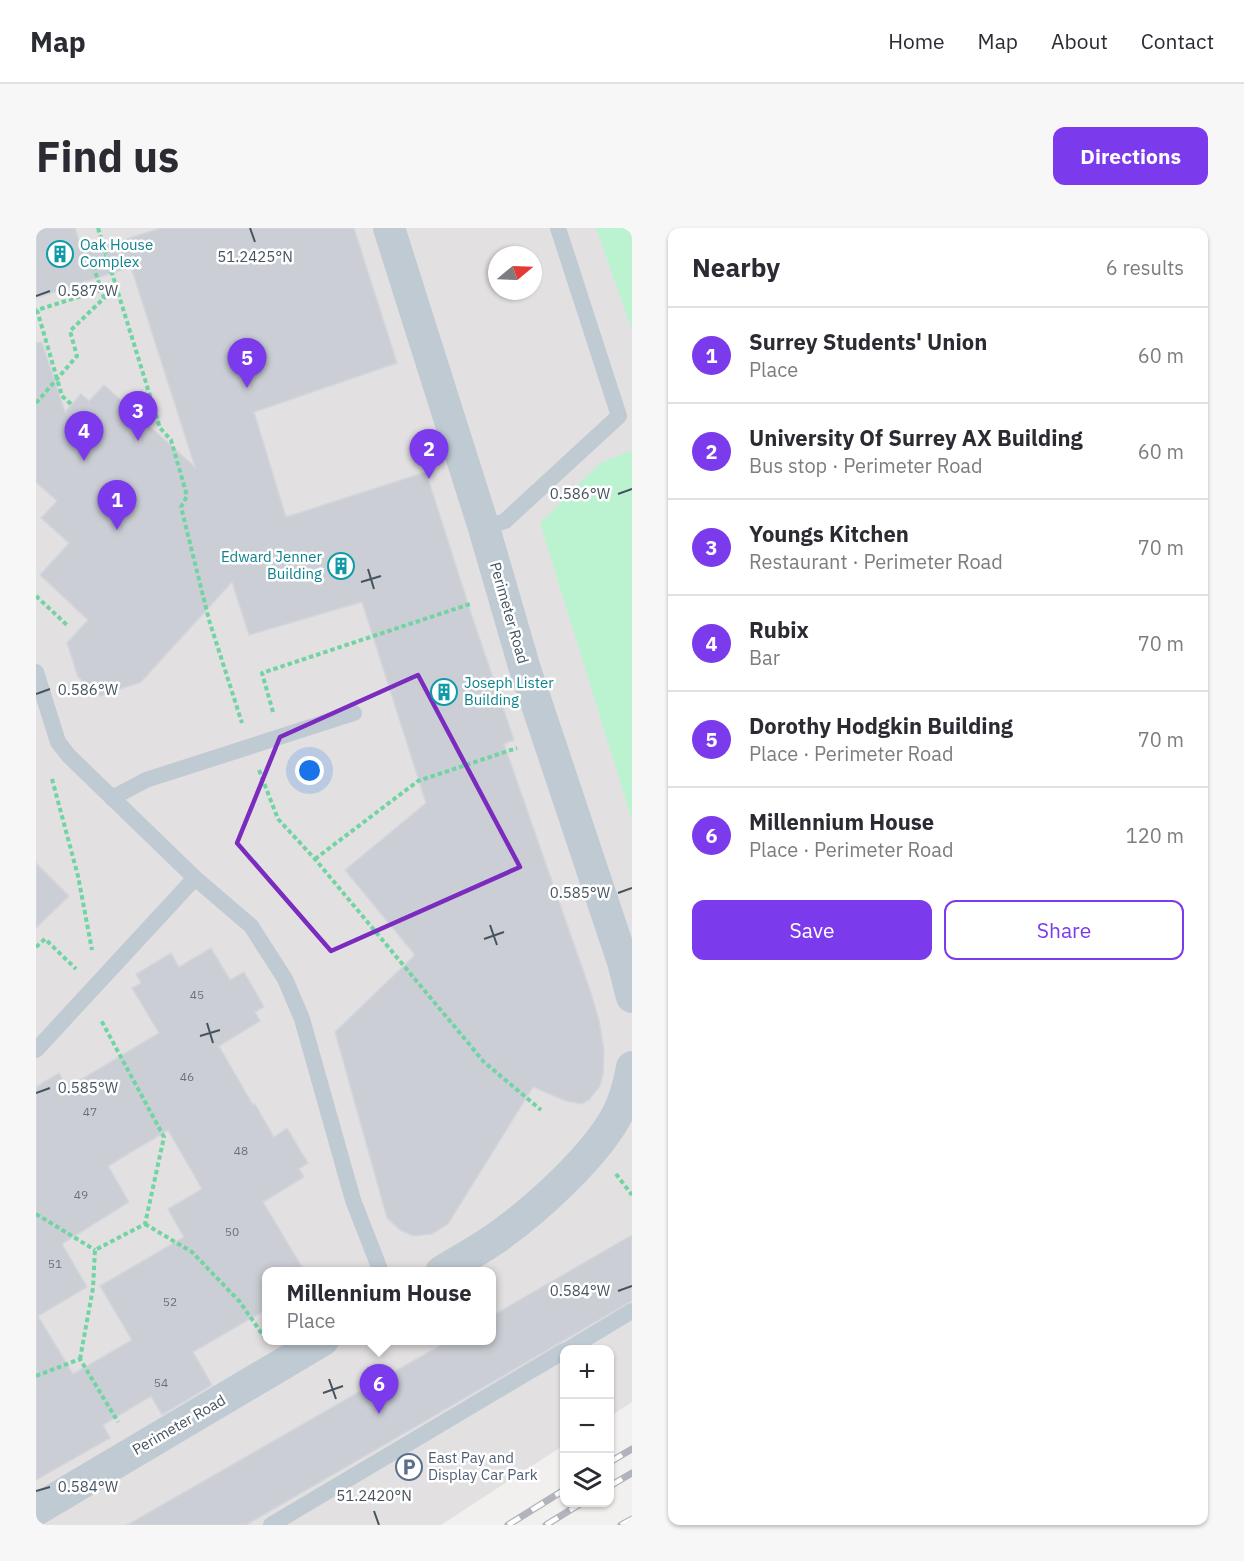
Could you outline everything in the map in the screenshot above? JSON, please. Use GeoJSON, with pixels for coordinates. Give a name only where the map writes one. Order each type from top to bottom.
{"type":"FeatureCollection","features":[{"type":"Feature","properties":{"kind":"street","name":"Perimeter Road"},"geometry":{"type":"LineString","coordinates":[[389,228],[484,528],[524,666],[623,962],[632,997]]}},
{"type":"Feature","properties":{"kind":"street"},"geometry":{"type":"LineString","coordinates":[[449,1267],[499,1236],[544,1200],[594,1148],[617,1114],[626,1094],[632,1067]]}},
{"type":"Feature","properties":{"kind":"street","name":"Perimeter Road"},"geometry":{"type":"LineString","coordinates":[[36,1510],[316,1345]]}},
{"type":"Feature","properties":{"kind":"lane"},"geometry":{"type":"LineString","coordinates":[[484,528],[505,521],[619,416],[558,228]]}},
{"type":"Feature","properties":{"kind":"lane"},"geometry":{"type":"LineString","coordinates":[[36,672],[58,742],[195,878],[251,926],[285,979],[302,1019],[353,1200],[379,1267]]}},
{"type":"Feature","properties":{"kind":"lane"},"geometry":{"type":"LineString","coordinates":[[112,798],[146,780],[354,713]]}},
{"type":"Feature","properties":{"kind":"lane"},"geometry":{"type":"LineString","coordinates":[[36,1050],[195,878]]}},
{"type":"Feature","properties":{"kind":"lane"},"geometry":{"type":"LineString","coordinates":[[574,1345],[632,1311]]}},
{"type":"Feature","properties":{"kind":"lane"},"geometry":{"type":"LineString","coordinates":[[272,1525],[560,1354]]}},
{"type":"Feature","properties":{"kind":"path"},"geometry":{"type":"LineString","coordinates":[[98,228],[160,428],[171,440],[187,496],[181,507],[209,620],[249,746],[278,819],[315,859],[484,1062],[541,1110]]}},
{"type":"Feature","properties":{"kind":"path"},"geometry":{"type":"LineString","coordinates":[[36,403],[77,356],[70,331],[104,298],[92,261],[106,256]]}},
{"type":"Feature","properties":{"kind":"path"},"geometry":{"type":"LineString","coordinates":[[71,404],[62,396],[37,310],[101,290]]}},
{"type":"Feature","properties":{"kind":"path"},"geometry":{"type":"LineString","coordinates":[[280,736],[262,673],[502,593]]}},
{"type":"Feature","properties":{"kind":"path"},"geometry":{"type":"LineString","coordinates":[[36,596],[68,626]]}},
{"type":"Feature","properties":{"kind":"path"},"geometry":{"type":"LineString","coordinates":[[315,859],[418,781],[549,738]]}},
{"type":"Feature","properties":{"kind":"path"},"geometry":{"type":"LineString","coordinates":[[52,778],[78,876],[93,954]]}},
{"type":"Feature","properties":{"kind":"path"},"geometry":{"type":"LineString","coordinates":[[36,946],[45,939],[77,970]]}},
{"type":"Feature","properties":{"kind":"path"},"geometry":{"type":"LineString","coordinates":[[88,995],[164,1137],[145,1224]]}},
{"type":"Feature","properties":{"kind":"path"},"geometry":{"type":"LineString","coordinates":[[36,1214],[95,1250]]}},
{"type":"Feature","properties":{"kind":"path"},"geometry":{"type":"LineString","coordinates":[[95,1250],[145,1224]]}},
{"type":"Feature","properties":{"kind":"path"},"geometry":{"type":"LineString","coordinates":[[145,1224],[192,1252],[240,1302],[262,1333]]}},
{"type":"Feature","properties":{"kind":"path"},"geometry":{"type":"LineString","coordinates":[[95,1250],[93,1288],[80,1359],[136,1450]]}},
{"type":"Feature","properties":{"kind":"path"},"geometry":{"type":"LineString","coordinates":[[36,1376],[80,1359]]}},
{"type":"Feature","properties":{"kind":"highlighted area"},"geometry":{"type":"Polygon","coordinates":[[[418,675],[520,867],[331,951],[237,843],[280,737],[418,675]]]}},
{"type":"Feature","properties":{"kind":"shaded area"},"geometry":{"type":"Polygon","coordinates":[[[36,228],[632,228],[632,1402],[614,1413],[614,1345],[560,1345],[560,1448],[441,1525],[36,1525],[36,228]]]}},
{"type":"Feature","properties":{"kind":"green space"},"geometry":{"type":"Polygon","coordinates":[[[596,228],[632,228],[632,330],[596,228]]]}},
{"type":"Feature","properties":{"kind":"green space"},"geometry":{"type":"Polygon","coordinates":[[[632,450],[632,820],[540,523],[600,463],[632,450]]]}},
{"type":"Feature","properties":{"kind":"building"},"geometry":{"type":"Polygon","coordinates":[[[36,228],[75,228],[83,253],[161,228],[354,228],[397,363],[254,412],[286,517],[426,472],[514,740],[504,744],[590,990],[599,1020],[604,1050],[600,1086],[590,1099],[582,1104],[566,1101],[533,1087],[448,1224],[432,1234],[413,1236],[400,1230],[387,1218],[335,1032],[415,955],[345,870],[426,803],[362,602],[249,635],[232,582],[141,682],[100,696],[78,677],[67,643],[88,620],[40,575],[69,543],[41,518],[57,501],[36,482],[36,343],[42,342],[65,412],[81,394],[89,401],[104,385],[195,467],[131,267],[36,298],[36,228]]]}},
{"type":"Feature","properties":{"kind":"building"},"geometry":{"type":"Polygon","coordinates":[[[36,863],[69,896],[36,928],[36,863]]]}},
{"type":"Feature","properties":{"kind":"building"},"geometry":{"type":"Polygon","coordinates":[[[211,948],[230,980],[244,972],[264,1007],[255,1012],[260,1021],[219,1046],[274,1137],[287,1128],[308,1163],[299,1169],[304,1177],[263,1202],[302,1267],[262,1267],[262,1312],[193,1352],[212,1385],[162,1415],[151,1396],[103,1425],[110,1438],[36,1480],[36,1087],[59,1073],[67,1088],[159,1033],[132,988],[141,983],[136,974],[171,953],[179,967],[211,948]],[[168,1130],[108,1166],[129,1202],[62,1244],[87,1287],[38,1316],[73,1374],[132,1340],[100,1286],[184,1237],[168,1209],[202,1189],[168,1130]]]}},
{"type":"Feature","properties":{"kind":"building"},"geometry":{"type":"Polygon","coordinates":[[[632,1235],[632,1301],[246,1525],[127,1525],[441,1345],[496,1345],[496,1314],[632,1235]]]}},
{"type":"Feature","properties":{"kind":"railway"},"geometry":{"type":"LineString","coordinates":[[614,1460],[632,1449]]}},
{"type":"Feature","properties":{"kind":"railway"},"geometry":{"type":"LineString","coordinates":[[614,1484],[632,1473]]}},
{"type":"Feature","properties":{"kind":"railway"},"geometry":{"type":"LineString","coordinates":[[508,1525],[560,1492]]}},
{"type":"Feature","properties":{"kind":"railway"},"geometry":{"type":"LineString","coordinates":[[546,1525],[575,1507]]}},
{"type":"Feature","properties":{"kind":"railway"},"geometry":{"type":"LineString","coordinates":[[621,1525],[632,1519]]}},
{"type":"Feature","properties":{"kind":"place","name":"Oak House Complex"},"geometry":{"type":"Point","coordinates":[60,254]}},
{"type":"Feature","properties":{"kind":"place","name":"Dorothy Hodgkin Building"},"geometry":{"type":"Point","coordinates":[247,388]}},
{"type":"Feature","properties":{"kind":"place","name":"Youngs Kitchen"},"geometry":{"type":"Point","coordinates":[138,441]}},
{"type":"Feature","properties":{"kind":"place","name":"Rubix"},"geometry":{"type":"Point","coordinates":[84,461]}},
{"type":"Feature","properties":{"kind":"place","name":"University Of Surrey AX Building"},"geometry":{"type":"Point","coordinates":[429,479]}},
{"type":"Feature","properties":{"kind":"place","name":"Surrey Students' Union"},"geometry":{"type":"Point","coordinates":[117,530]}},
{"type":"Feature","properties":{"kind":"place","name":"Edward Jenner Building"},"geometry":{"type":"Point","coordinates":[341,566]}},
{"type":"Feature","properties":{"kind":"place","name":"Joseph Lister Building"},"geometry":{"type":"Point","coordinates":[444,692]}},
{"type":"Feature","properties":{"kind":"place","name":"Millennium House"},"geometry":{"type":"Point","coordinates":[379,1414]}},
{"type":"Feature","properties":{"kind":"place","name":"East Pay and Display Car Park"},"geometry":{"type":"Point","coordinates":[409,1467]}}]}
